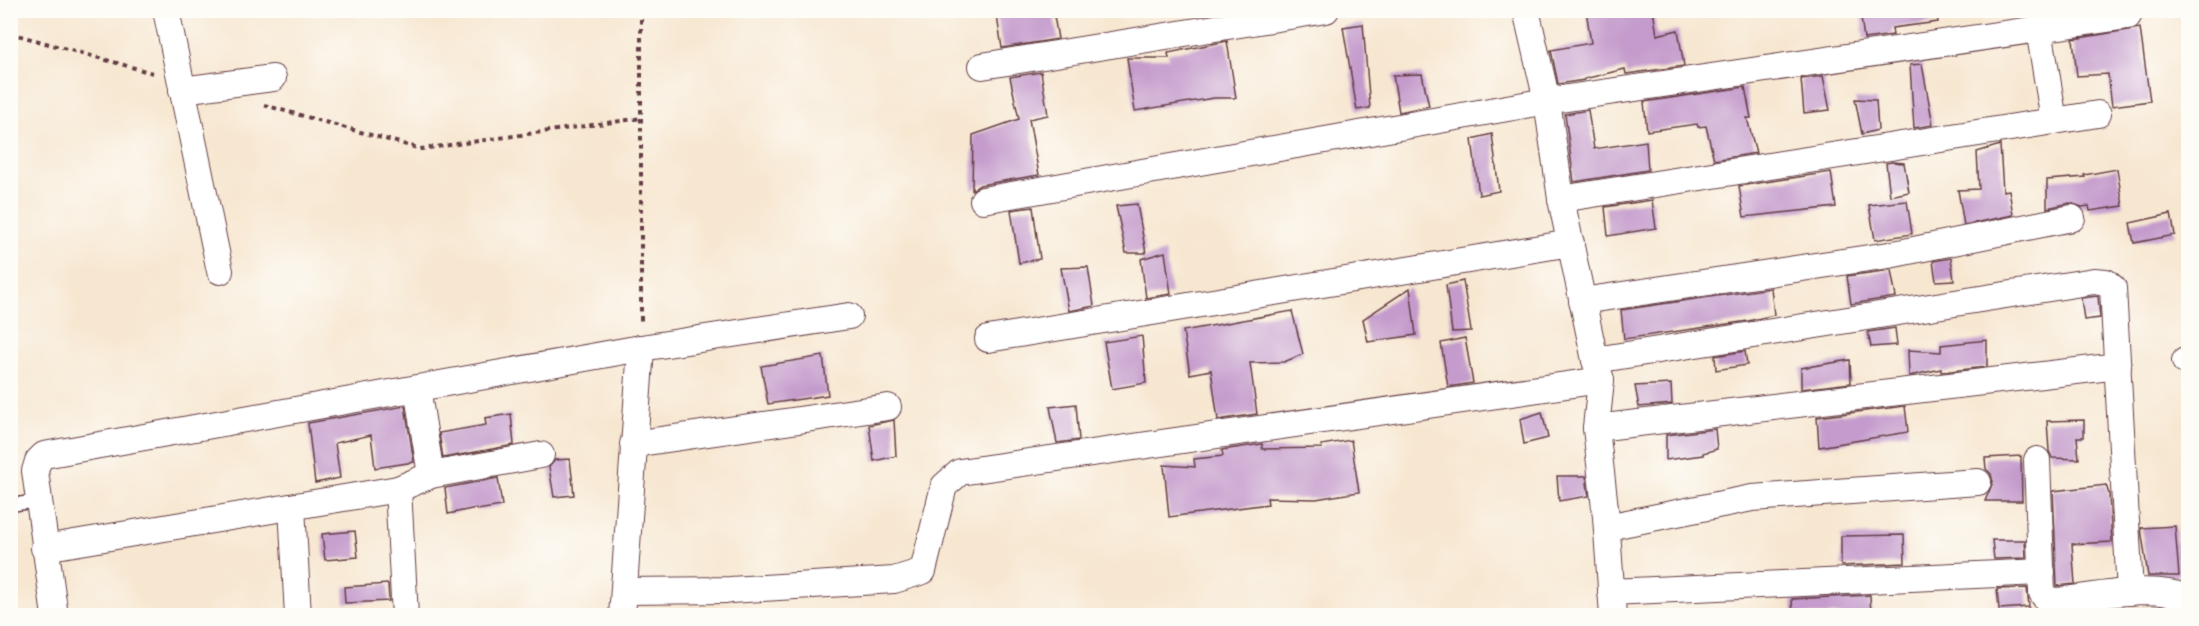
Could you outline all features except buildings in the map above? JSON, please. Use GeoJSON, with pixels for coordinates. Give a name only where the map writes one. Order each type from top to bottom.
{"type":"FeatureCollection","features":[{"type":"Feature","properties":{"kind":"street"},"geometry":{"type":"LineString","coordinates":[[982,66],[1326,10]]}},
{"type":"Feature","properties":{"kind":"street"},"geometry":{"type":"LineString","coordinates":[[1526,10],[1547,101],[1561,199],[1598,370],[1596,428],[1607,527],[1612,604],[2042,572]]}},
{"type":"Feature","properties":{"kind":"street"},"geometry":{"type":"LineString","coordinates":[[983,200],[1547,101],[2128,16],[2128,10]]}},
{"type":"Feature","properties":{"kind":"street"},"geometry":{"type":"LineString","coordinates":[[173,12],[182,90],[220,271]]}},
{"type":"Feature","properties":{"kind":"street"},"geometry":{"type":"LineString","coordinates":[[2039,29],[2054,121]]}},
{"type":"Feature","properties":{"kind":"street"},"geometry":{"type":"LineString","coordinates":[[182,90],[273,78]]}},
{"type":"Feature","properties":{"kind":"street"},"geometry":{"type":"LineString","coordinates":[[1561,199],[2098,114]]}},
{"type":"Feature","properties":{"kind":"street"},"geometry":{"type":"LineString","coordinates":[[1582,301],[1889,255],[2072,218]]}},
{"type":"Feature","properties":{"kind":"street"},"geometry":{"type":"LineString","coordinates":[[987,339],[1571,243]]}},
{"type":"Feature","properties":{"kind":"street"},"geometry":{"type":"LineString","coordinates":[[641,348],[624,603],[730,590],[894,580],[922,571],[944,486],[960,472],[1598,370],[2094,281],[2106,282],[2113,288],[2130,592]]}},
{"type":"Feature","properties":{"kind":"street"},"geometry":{"type":"LineString","coordinates":[[55,615],[35,471],[38,461],[44,455],[641,348],[849,316]]}},
{"type":"Feature","properties":{"kind":"street"},"geometry":{"type":"LineString","coordinates":[[1596,428],[2118,366]]}},
{"type":"Feature","properties":{"kind":"street"},"geometry":{"type":"LineString","coordinates":[[417,388],[431,475]]}},
{"type":"Feature","properties":{"kind":"street"},"geometry":{"type":"LineString","coordinates":[[633,444],[888,406]]}},
{"type":"Feature","properties":{"kind":"street"},"geometry":{"type":"LineString","coordinates":[[44,548],[398,489],[431,475],[541,455]]}},
{"type":"Feature","properties":{"kind":"street"},"geometry":{"type":"LineString","coordinates":[[2037,460],[2042,593],[2047,600],[2057,601],[2130,592],[2168,592],[2188,598]]}},
{"type":"Feature","properties":{"kind":"street"},"geometry":{"type":"LineString","coordinates":[[1607,527],[1752,498],[1978,482]]}},
{"type":"Feature","properties":{"kind":"street"},"geometry":{"type":"LineString","coordinates":[[398,489],[405,615]]}},
{"type":"Feature","properties":{"kind":"street"},"geometry":{"type":"LineString","coordinates":[[292,507],[298,615]]}},
{"type":"Feature","properties":{"kind":"lane"},"geometry":{"type":"LineString","coordinates":[[10,506],[38,501]]}},
{"type":"Feature","properties":{"kind":"path"},"geometry":{"type":"LineString","coordinates":[[641,10],[641,348]]}},
{"type":"Feature","properties":{"kind":"path"},"geometry":{"type":"LineString","coordinates":[[10,33],[159,75]]}},
{"type":"Feature","properties":{"kind":"path"},"geometry":{"type":"LineString","coordinates":[[261,104],[421,149],[642,118]]}}]}
